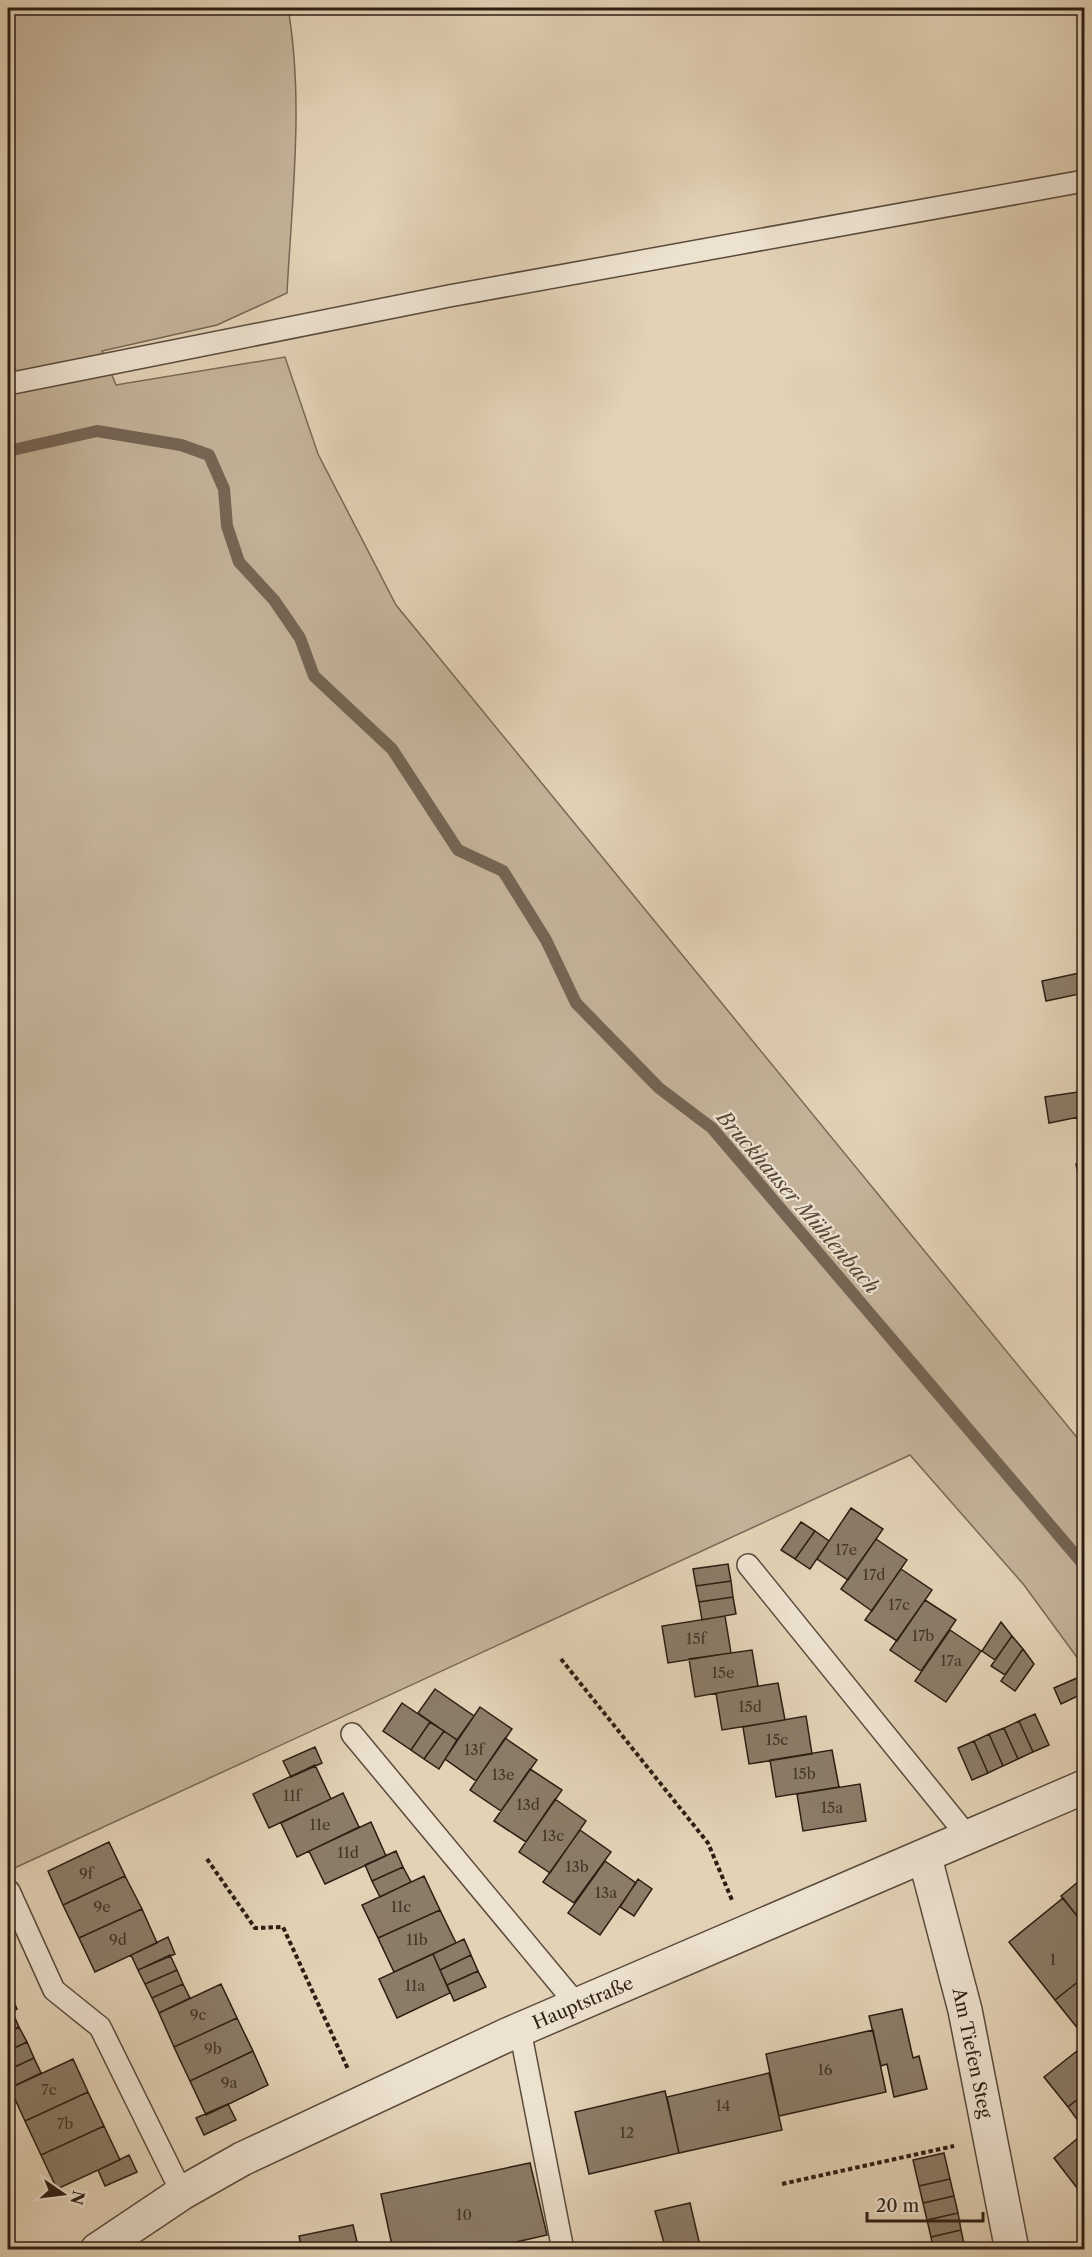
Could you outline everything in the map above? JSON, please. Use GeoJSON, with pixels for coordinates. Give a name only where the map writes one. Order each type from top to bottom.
{"type":"FeatureCollection","features":[{"type":"Feature","properties":{"kind":"street","name":"Hauptstraße"},"geometry":{"type":"LineString","coordinates":[[97,2250],[182,2193],[242,2158],[520,2030],[1084,1787]]}},
{"type":"Feature","properties":{"kind":"street","name":"Am Tiefen Steg"},"geometry":{"type":"LineString","coordinates":[[925,1857],[965,2010],[1012,2250]]}},
{"type":"Feature","properties":{"kind":"lane"},"geometry":{"type":"LineString","coordinates":[[8,384],[449,296],[1084,181]]}},
{"type":"Feature","properties":{"kind":"lane"},"geometry":{"type":"LineString","coordinates":[[748,1565],[969,1838]]}},
{"type":"Feature","properties":{"kind":"lane"},"geometry":{"type":"LineString","coordinates":[[352,1734],[578,2006]]}},
{"type":"Feature","properties":{"kind":"lane"},"geometry":{"type":"LineString","coordinates":[[9,1891],[54,1990],[100,2027],[182,2193]]}},
{"type":"Feature","properties":{"kind":"lane"},"geometry":{"type":"LineString","coordinates":[[520,2030],[563,2250]]}},
{"type":"Feature","properties":{"kind":"path"},"geometry":{"type":"LineString","coordinates":[[561,1659],[708,1843],[746,1934]]}},
{"type":"Feature","properties":{"kind":"path"},"geometry":{"type":"LineString","coordinates":[[207,1859],[255,1928],[283,1927],[363,2102]]}},
{"type":"Feature","properties":{"kind":"path"},"geometry":{"type":"LineString","coordinates":[[782,2184],[990,2138]]}},
{"type":"Feature","properties":{"kind":"shaded area"},"geometry":{"type":"Polygon","coordinates":[[[8,8],[288,8],[293,43],[296,114],[287,293],[217,325],[102,351],[116,385],[285,357],[318,454],[396,605],[1084,1446],[1084,1667],[1024,1585],[910,1455],[8,1871],[8,8]]]}},
{"type":"Feature","properties":{"kind":"building"},"geometry":{"type":"Polygon","coordinates":[[[1084,972],[1084,993],[1046,1001],[1042,981],[1084,972]]]}},
{"type":"Feature","properties":{"kind":"building"},"geometry":{"type":"Polygon","coordinates":[[[1084,1091],[1084,1116],[1049,1123],[1045,1097],[1084,1091]]]}},
{"type":"Feature","properties":{"kind":"building"},"geometry":{"type":"Polygon","coordinates":[[[1084,1116],[1084,1152],[1077,1117],[1084,1116]]]}},
{"type":"Feature","properties":{"kind":"building"},"geometry":{"type":"Polygon","coordinates":[[[1084,1161],[1084,1195],[1082,1195],[1076,1164],[1084,1161]]]}},
{"type":"Feature","properties":{"kind":"building"},"geometry":{"type":"Polygon","coordinates":[[[851,1508],[883,1529],[848,1580],[817,1559],[851,1508]]]}},
{"type":"Feature","properties":{"kind":"building"},"geometry":{"type":"Polygon","coordinates":[[[801,1522],[815,1531],[795,1559],[781,1550],[801,1522]]]}},
{"type":"Feature","properties":{"kind":"building"},"geometry":{"type":"Polygon","coordinates":[[[815,1531],[829,1541],[810,1569],[795,1559],[815,1531]]]}},
{"type":"Feature","properties":{"kind":"building"},"geometry":{"type":"Polygon","coordinates":[[[876,1539],[907,1560],[872,1611],[841,1589],[876,1539]]]}},
{"type":"Feature","properties":{"kind":"building"},"geometry":{"type":"Polygon","coordinates":[[[728,1564],[731,1581],[696,1586],[693,1569],[728,1564]]]}},
{"type":"Feature","properties":{"kind":"building"},"geometry":{"type":"Polygon","coordinates":[[[901,1569],[932,1590],[897,1641],[865,1620],[901,1569]]]}},
{"type":"Feature","properties":{"kind":"building"},"geometry":{"type":"Polygon","coordinates":[[[731,1581],[733,1597],[699,1602],[696,1586],[731,1581]]]}},
{"type":"Feature","properties":{"kind":"building"},"geometry":{"type":"Polygon","coordinates":[[[733,1597],[736,1614],[702,1620],[699,1602],[733,1597]]]}},
{"type":"Feature","properties":{"kind":"building"},"geometry":{"type":"Polygon","coordinates":[[[925,1600],[956,1620],[921,1671],[890,1650],[925,1600]]]}},
{"type":"Feature","properties":{"kind":"building"},"geometry":{"type":"Polygon","coordinates":[[[725,1616],[731,1653],[668,1663],[662,1626],[725,1616]]]}},
{"type":"Feature","properties":{"kind":"building"},"geometry":{"type":"Polygon","coordinates":[[[1001,1622],[1012,1636],[995,1660],[982,1651],[1001,1622]]]}},
{"type":"Feature","properties":{"kind":"building"},"geometry":{"type":"Polygon","coordinates":[[[950,1630],[981,1651],[946,1702],[915,1681],[950,1630]]]}},
{"type":"Feature","properties":{"kind":"building"},"geometry":{"type":"Polygon","coordinates":[[[1012,1636],[1023,1649],[1005,1675],[991,1666],[1012,1636]]]}},
{"type":"Feature","properties":{"kind":"building"},"geometry":{"type":"Polygon","coordinates":[[[1023,1649],[1034,1664],[1015,1691],[1001,1681],[1023,1649]]]}},
{"type":"Feature","properties":{"kind":"building"},"geometry":{"type":"Polygon","coordinates":[[[752,1650],[758,1686],[695,1697],[689,1659],[752,1650]]]}},
{"type":"Feature","properties":{"kind":"building"},"geometry":{"type":"Polygon","coordinates":[[[1084,1675],[1084,1693],[1061,1704],[1054,1688],[1084,1675]]]}},
{"type":"Feature","properties":{"kind":"building"},"geometry":{"type":"Polygon","coordinates":[[[778,1683],[785,1720],[722,1730],[716,1693],[778,1683]]]}},
{"type":"Feature","properties":{"kind":"building"},"geometry":{"type":"Polygon","coordinates":[[[435,1689],[474,1716],[457,1740],[418,1713],[435,1689]]]}},
{"type":"Feature","properties":{"kind":"building"},"geometry":{"type":"Polygon","coordinates":[[[402,1703],[430,1722],[411,1750],[383,1731],[402,1703]]]}},
{"type":"Feature","properties":{"kind":"building"},"geometry":{"type":"Polygon","coordinates":[[[480,1707],[512,1729],[476,1781],[445,1759],[480,1707]]]}},
{"type":"Feature","properties":{"kind":"building"},"geometry":{"type":"Polygon","coordinates":[[[1035,1714],[1049,1745],[1033,1752],[1019,1721],[1035,1714]]]}},
{"type":"Feature","properties":{"kind":"building"},"geometry":{"type":"Polygon","coordinates":[[[806,1716],[812,1754],[749,1764],[743,1727],[806,1716]]]}},
{"type":"Feature","properties":{"kind":"building"},"geometry":{"type":"Polygon","coordinates":[[[1019,1721],[1033,1752],[1018,1759],[1004,1728],[1019,1721]]]}},
{"type":"Feature","properties":{"kind":"building"},"geometry":{"type":"Polygon","coordinates":[[[430,1722],[444,1731],[424,1759],[411,1750],[430,1722]]]}},
{"type":"Feature","properties":{"kind":"building"},"geometry":{"type":"Polygon","coordinates":[[[1004,1728],[1018,1759],[1003,1766],[989,1734],[1004,1728]]]}},
{"type":"Feature","properties":{"kind":"building"},"geometry":{"type":"Polygon","coordinates":[[[444,1731],[457,1740],[439,1769],[424,1759],[444,1731]]]}},
{"type":"Feature","properties":{"kind":"building"},"geometry":{"type":"Polygon","coordinates":[[[989,1734],[1003,1766],[988,1773],[974,1741],[989,1734]]]}},
{"type":"Feature","properties":{"kind":"building"},"geometry":{"type":"Polygon","coordinates":[[[505,1738],[537,1760],[501,1811],[470,1790],[505,1738]]]}},
{"type":"Feature","properties":{"kind":"building"},"geometry":{"type":"Polygon","coordinates":[[[974,1741],[988,1773],[972,1780],[958,1748],[974,1741]]]}},
{"type":"Feature","properties":{"kind":"building"},"geometry":{"type":"Polygon","coordinates":[[[315,1747],[322,1763],[291,1777],[283,1761],[315,1747]]]}},
{"type":"Feature","properties":{"kind":"building"},"geometry":{"type":"Polygon","coordinates":[[[832,1750],[839,1787],[776,1797],[770,1760],[832,1750]]]}},
{"type":"Feature","properties":{"kind":"building"},"geometry":{"type":"Polygon","coordinates":[[[315,1765],[331,1799],[269,1828],[253,1794],[315,1765]]]}},
{"type":"Feature","properties":{"kind":"building"},"geometry":{"type":"Polygon","coordinates":[[[530,1769],[562,1790],[526,1842],[494,1821],[530,1769]]]}},
{"type":"Feature","properties":{"kind":"building"},"geometry":{"type":"Polygon","coordinates":[[[860,1784],[866,1821],[803,1831],[797,1794],[860,1784]]]}},
{"type":"Feature","properties":{"kind":"building"},"geometry":{"type":"Polygon","coordinates":[[[343,1793],[359,1827],[297,1857],[281,1823],[343,1793]]]}},
{"type":"Feature","properties":{"kind":"building"},"geometry":{"type":"Polygon","coordinates":[[[555,1799],[586,1821],[550,1873],[519,1852],[555,1799]]]}},
{"type":"Feature","properties":{"kind":"building"},"geometry":{"type":"Polygon","coordinates":[[[371,1822],[386,1856],[325,1884],[309,1851],[371,1822]]]}},
{"type":"Feature","properties":{"kind":"building"},"geometry":{"type":"Polygon","coordinates":[[[580,1830],[611,1852],[574,1903],[543,1882],[580,1830]]]}},
{"type":"Feature","properties":{"kind":"building"},"geometry":{"type":"Polygon","coordinates":[[[109,1842],[125,1876],[63,1905],[48,1871],[109,1842]]]}},
{"type":"Feature","properties":{"kind":"building"},"geometry":{"type":"Polygon","coordinates":[[[396,1851],[403,1867],[372,1881],[365,1865],[396,1851]]]}},
{"type":"Feature","properties":{"kind":"building"},"geometry":{"type":"Polygon","coordinates":[[[605,1861],[636,1883],[600,1935],[568,1913],[605,1861]]]}},
{"type":"Feature","properties":{"kind":"building"},"geometry":{"type":"Polygon","coordinates":[[[403,1867],[411,1882],[380,1897],[372,1881],[403,1867]]]}},
{"type":"Feature","properties":{"kind":"building"},"geometry":{"type":"Polygon","coordinates":[[[125,1876],[142,1909],[79,1938],[63,1905],[125,1876]]]}},
{"type":"Feature","properties":{"kind":"building"},"geometry":{"type":"Polygon","coordinates":[[[424,1876],[440,1910],[378,1938],[362,1905],[424,1876]]]}},
{"type":"Feature","properties":{"kind":"building"},"geometry":{"type":"Polygon","coordinates":[[[1084,1877],[1084,1919],[1082,1922],[1061,1896],[1084,1877]]]}},
{"type":"Feature","properties":{"kind":"building"},"geometry":{"type":"Polygon","coordinates":[[[638,1879],[652,1889],[634,1916],[620,1907],[638,1879]]]}},
{"type":"Feature","properties":{"kind":"building"},"geometry":{"type":"Polygon","coordinates":[[[1063,1898],[1084,1925],[1084,1977],[1055,2000],[1009,1942],[1063,1898]]]}},
{"type":"Feature","properties":{"kind":"building"},"geometry":{"type":"Polygon","coordinates":[[[142,1909],[157,1943],[95,1972],[79,1938],[142,1909]]]}},
{"type":"Feature","properties":{"kind":"building"},"geometry":{"type":"Polygon","coordinates":[[[440,1910],[456,1943],[394,1972],[378,1938],[440,1910]]]}},
{"type":"Feature","properties":{"kind":"building"},"geometry":{"type":"Polygon","coordinates":[[[168,1937],[175,1954],[138,1970],[131,1955],[168,1937]]]}},
{"type":"Feature","properties":{"kind":"building"},"geometry":{"type":"Polygon","coordinates":[[[464,1939],[471,1955],[440,1970],[433,1954],[464,1939]]]}},
{"type":"Feature","properties":{"kind":"building"},"geometry":{"type":"Polygon","coordinates":[[[433,1954],[450,1993],[397,2018],[379,1979],[433,1954]]]}},
{"type":"Feature","properties":{"kind":"building"},"geometry":{"type":"Polygon","coordinates":[[[170,1955],[177,1970],[145,1984],[138,1970],[170,1955]]]}},
{"type":"Feature","properties":{"kind":"building"},"geometry":{"type":"Polygon","coordinates":[[[471,1955],[478,1971],[447,1985],[440,1970],[471,1955]]]}},
{"type":"Feature","properties":{"kind":"building"},"geometry":{"type":"Polygon","coordinates":[[[177,1970],[183,1984],[152,1998],[145,1984],[177,1970]]]}},
{"type":"Feature","properties":{"kind":"building"},"geometry":{"type":"Polygon","coordinates":[[[478,1971],[486,1987],[454,2001],[447,1985],[478,1971]]]}},
{"type":"Feature","properties":{"kind":"building"},"geometry":{"type":"Polygon","coordinates":[[[1084,1977],[1084,2033],[1083,2035],[1055,2000],[1084,1977]]]}},
{"type":"Feature","properties":{"kind":"building"},"geometry":{"type":"Polygon","coordinates":[[[183,1984],[190,1998],[159,2013],[152,1998],[183,1984]]]}},
{"type":"Feature","properties":{"kind":"building"},"geometry":{"type":"Polygon","coordinates":[[[221,1984],[237,2018],[174,2047],[159,2013],[221,1984]]]}},
{"type":"Feature","properties":{"kind":"building"},"geometry":{"type":"Polygon","coordinates":[[[8,1988],[17,2009],[8,2013],[8,1988]]]}},
{"type":"Feature","properties":{"kind":"building"},"geometry":{"type":"Polygon","coordinates":[[[902,2009],[913,2058],[919,2056],[927,2089],[894,2097],[887,2064],[881,2066],[869,2016],[902,2009]]]}},
{"type":"Feature","properties":{"kind":"building"},"geometry":{"type":"Polygon","coordinates":[[[12,2011],[19,2027],[8,2032],[8,2013],[12,2011]]]}},
{"type":"Feature","properties":{"kind":"building"},"geometry":{"type":"Polygon","coordinates":[[[237,2018],[253,2051],[190,2081],[174,2047],[237,2018]]]}},
{"type":"Feature","properties":{"kind":"building"},"geometry":{"type":"Polygon","coordinates":[[[19,2027],[27,2042],[8,2051],[8,2032],[19,2027]]]}},
{"type":"Feature","properties":{"kind":"building"},"geometry":{"type":"Polygon","coordinates":[[[873,2030],[886,2092],[779,2116],[766,2054],[873,2030]]]}},
{"type":"Feature","properties":{"kind":"building"},"geometry":{"type":"Polygon","coordinates":[[[27,2042],[34,2058],[8,2070],[8,2051],[27,2042]]]}},
{"type":"Feature","properties":{"kind":"building"},"geometry":{"type":"Polygon","coordinates":[[[253,2051],[268,2085],[206,2115],[190,2081],[253,2051]]]}},
{"type":"Feature","properties":{"kind":"building"},"geometry":{"type":"Polygon","coordinates":[[[1077,2051],[1084,2061],[1084,2094],[1068,2107],[1044,2077],[1077,2051]]]}},
{"type":"Feature","properties":{"kind":"building"},"geometry":{"type":"Polygon","coordinates":[[[34,2058],[41,2073],[10,2088],[8,2070],[34,2058]]]}},
{"type":"Feature","properties":{"kind":"building"},"geometry":{"type":"Polygon","coordinates":[[[73,2059],[88,2092],[25,2121],[10,2088],[73,2059]]]}},
{"type":"Feature","properties":{"kind":"building"},"geometry":{"type":"Polygon","coordinates":[[[769,2073],[782,2130],[679,2153],[667,2097],[769,2073]]]}},
{"type":"Feature","properties":{"kind":"building"},"geometry":{"type":"Polygon","coordinates":[[[665,2091],[679,2153],[589,2174],[575,2112],[665,2091]]]}},
{"type":"Feature","properties":{"kind":"building"},"geometry":{"type":"Polygon","coordinates":[[[88,2092],[104,2126],[41,2155],[25,2121],[88,2092]]]}},
{"type":"Feature","properties":{"kind":"building"},"geometry":{"type":"Polygon","coordinates":[[[1084,2094],[1084,2129],[1068,2107],[1084,2094]]]}},
{"type":"Feature","properties":{"kind":"building"},"geometry":{"type":"Polygon","coordinates":[[[228,2104],[236,2120],[204,2135],[196,2118],[228,2104]]]}},
{"type":"Feature","properties":{"kind":"building"},"geometry":{"type":"Polygon","coordinates":[[[104,2126],[120,2160],[57,2189],[41,2155],[104,2126]]]}},
{"type":"Feature","properties":{"kind":"building"},"geometry":{"type":"Polygon","coordinates":[[[1084,2133],[1084,2197],[1054,2158],[1084,2133]]]}},
{"type":"Feature","properties":{"kind":"building"},"geometry":{"type":"Polygon","coordinates":[[[944,2153],[950,2179],[919,2186],[913,2160],[944,2153]]]}},
{"type":"Feature","properties":{"kind":"building"},"geometry":{"type":"Polygon","coordinates":[[[129,2155],[137,2172],[105,2186],[98,2170],[129,2155]]]}},
{"type":"Feature","properties":{"kind":"building"},"geometry":{"type":"Polygon","coordinates":[[[530,2163],[547,2235],[481,2250],[393,2250],[381,2194],[530,2163]]]}},
{"type":"Feature","properties":{"kind":"building"},"geometry":{"type":"Polygon","coordinates":[[[950,2179],[954,2196],[923,2203],[919,2186],[950,2179]]]}},
{"type":"Feature","properties":{"kind":"building"},"geometry":{"type":"Polygon","coordinates":[[[954,2196],[958,2213],[927,2220],[923,2203],[954,2196]]]}},
{"type":"Feature","properties":{"kind":"building"},"geometry":{"type":"Polygon","coordinates":[[[690,2203],[701,2250],[666,2250],[655,2211],[690,2203]]]}},
{"type":"Feature","properties":{"kind":"building"},"geometry":{"type":"Polygon","coordinates":[[[958,2213],[961,2230],[931,2237],[927,2220],[958,2213]]]}},
{"type":"Feature","properties":{"kind":"building"},"geometry":{"type":"Polygon","coordinates":[[[353,2225],[359,2250],[302,2250],[299,2236],[353,2225]]]}},
{"type":"Feature","properties":{"kind":"building"},"geometry":{"type":"Polygon","coordinates":[[[961,2230],[965,2248],[933,2250],[931,2237],[961,2230]]]}},
{"type":"Feature","properties":{"kind":"waterway","name":"Bruckhauser Mühlenbach"},"geometry":{"type":"LineString","coordinates":[[8,451],[97,431],[181,445],[209,455],[224,489],[227,526],[239,562],[274,600],[300,638],[314,676],[392,749],[458,850],[503,871],[546,940],[576,1003],[659,1088],[712,1128],[1084,1565]]}}]}
